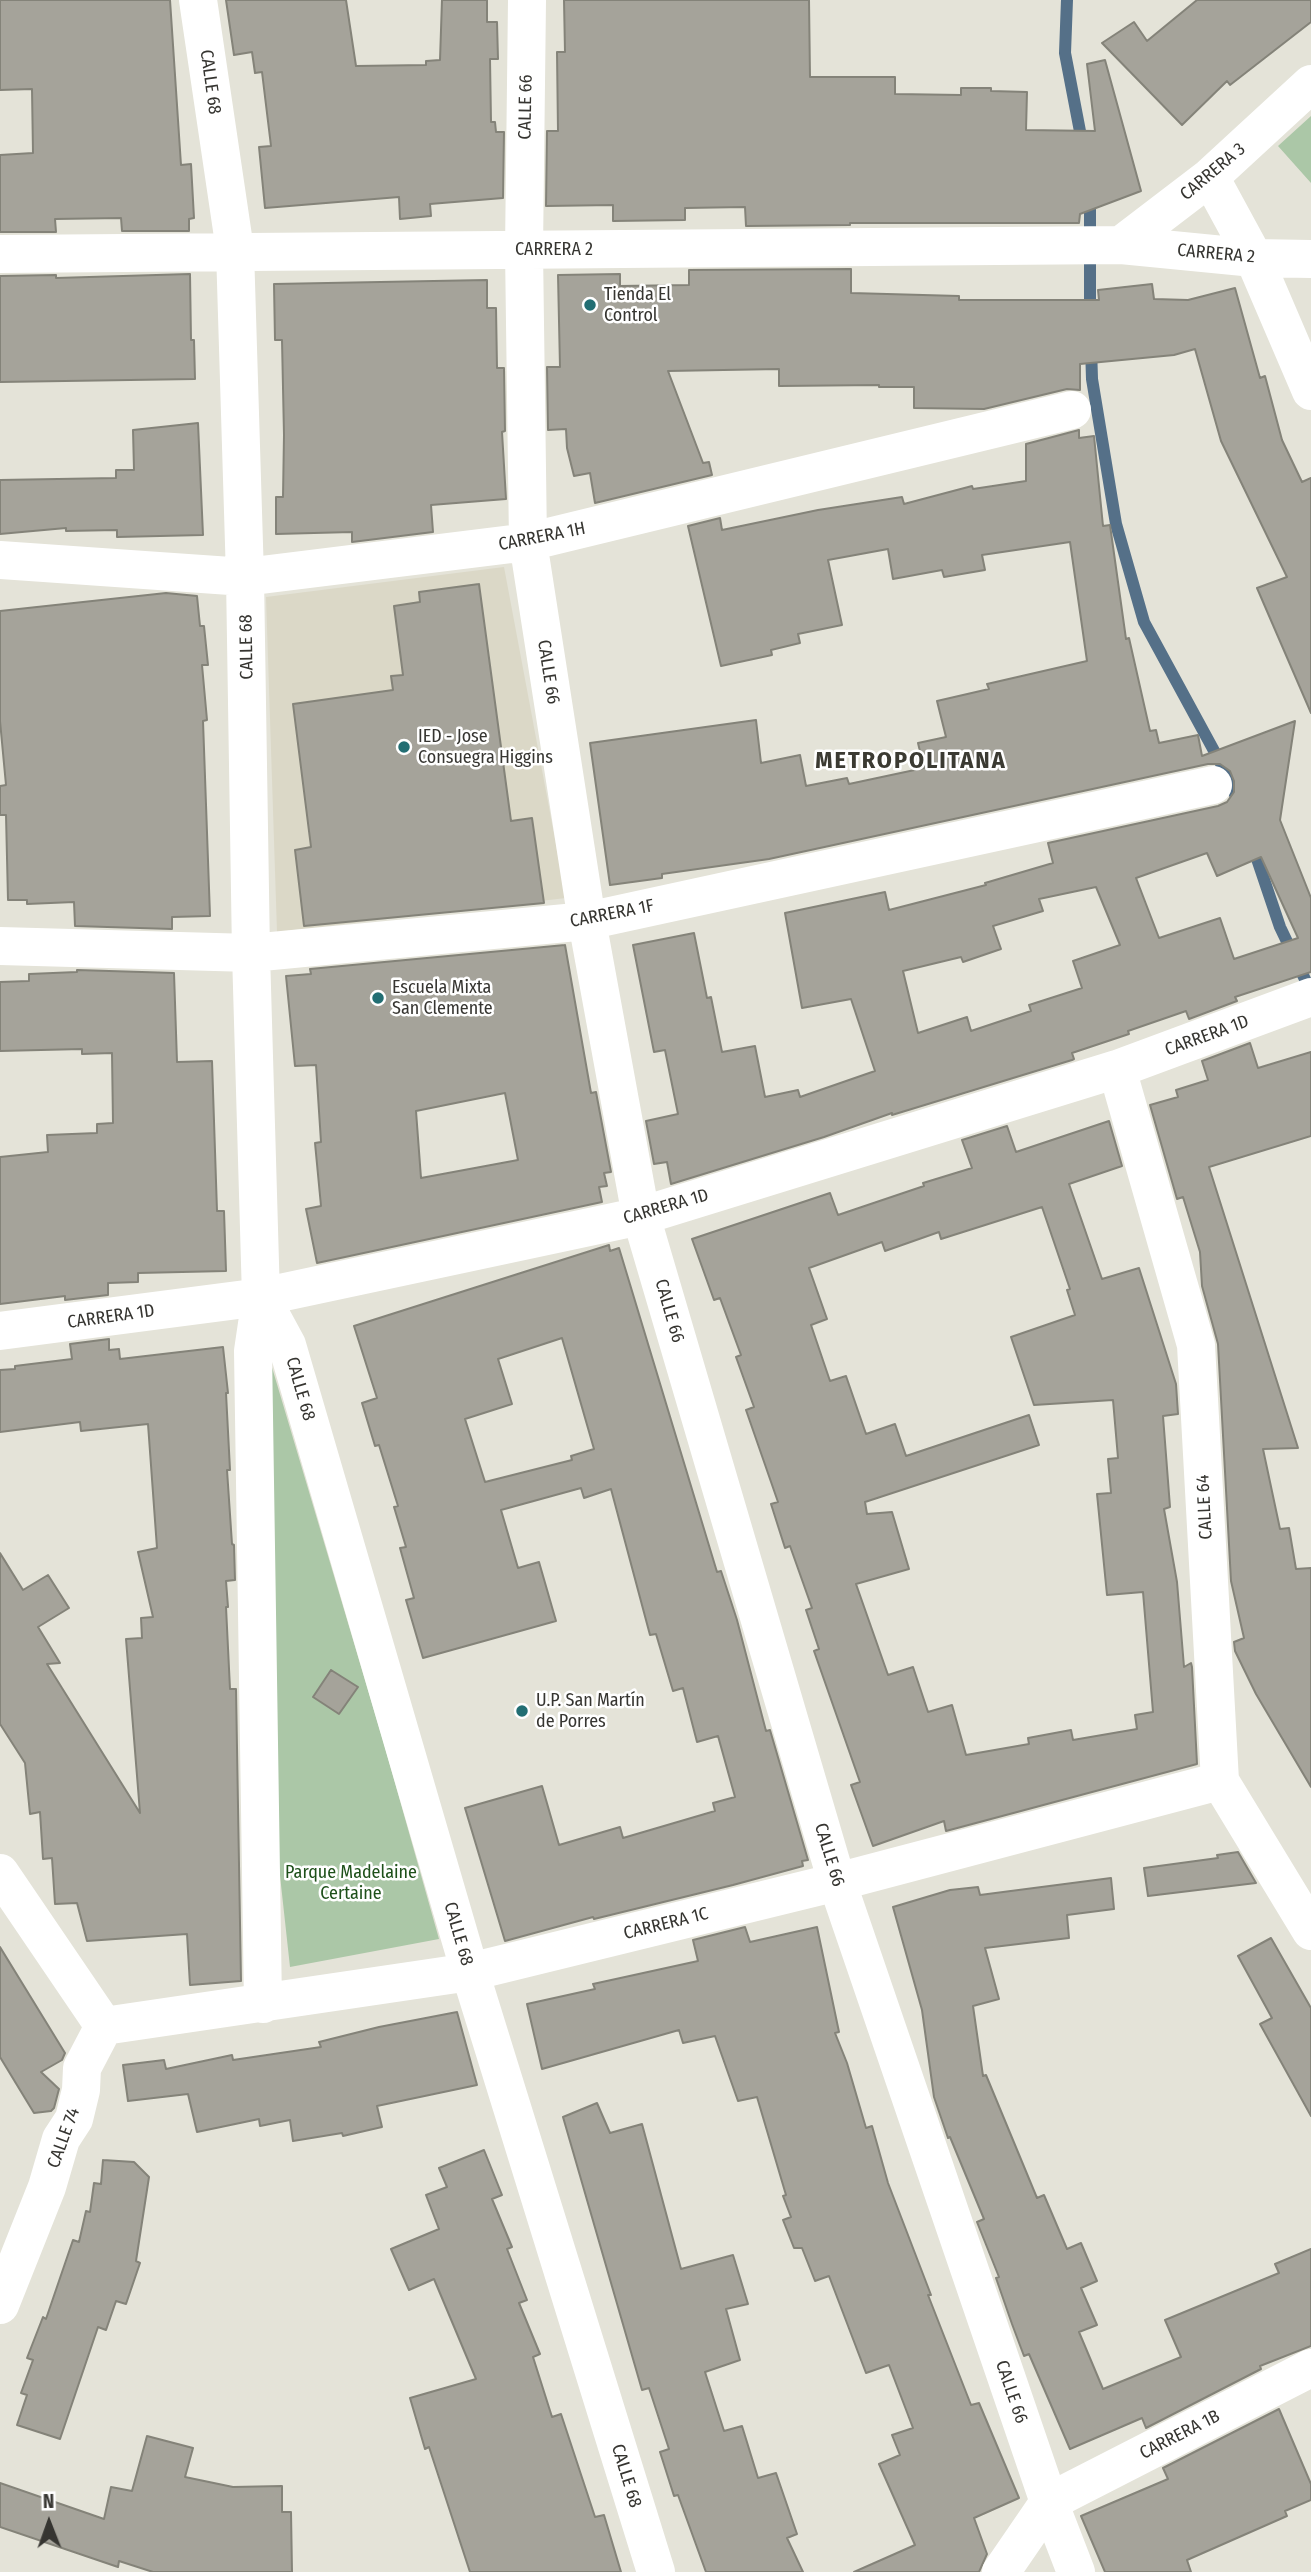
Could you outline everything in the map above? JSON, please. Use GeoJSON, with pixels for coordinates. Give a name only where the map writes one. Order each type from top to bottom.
{"type":"FeatureCollection","features":[{"type":"Feature","properties":{"kind":"street","name":"CALLE 68"},"geometry":{"type":"LineString","coordinates":[[198,0],[235,250],[246,577],[251,953],[261,1297],[253,1351],[263,2004]]}},
{"type":"Feature","properties":{"kind":"street","name":"CALLE 66"},"geometry":{"type":"LineString","coordinates":[[527,0],[524,250],[528,542],[587,921],[641,1216],[837,1882],[1049,2502],[1076,2572]]}},
{"type":"Feature","properties":{"kind":"street","name":"CARRERA 3"},"geometry":{"type":"LineString","coordinates":[[1114,245],[1217,170],[1311,85]]}},
{"type":"Feature","properties":{"kind":"street"},"geometry":{"type":"LineString","coordinates":[[1217,170],[1311,391]]}},
{"type":"Feature","properties":{"kind":"street","name":"CARRERA 2"},"geometry":{"type":"LineString","coordinates":[[0,254],[235,250],[1114,245],[1254,258],[1311,259]]}},
{"type":"Feature","properties":{"kind":"street","name":"CARRERA 1H"},"geometry":{"type":"LineString","coordinates":[[0,560],[246,577],[528,542],[1072,410]]}},
{"type":"Feature","properties":{"kind":"street","name":"CARRERA 1F"},"geometry":{"type":"LineString","coordinates":[[0,946],[251,953],[587,921],[1213,785]]}},
{"type":"Feature","properties":{"kind":"street","name":"CARRERA 1D"},"geometry":{"type":"LineString","coordinates":[[0,1331],[261,1297],[641,1216],[1116,1069],[1303,1000]]}},
{"type":"Feature","properties":{"kind":"street","name":"CALLE 64"},"geometry":{"type":"LineString","coordinates":[[1116,1069],[1196,1345],[1220,1781],[1311,1931]]}},
{"type":"Feature","properties":{"kind":"street","name":"CALLE 68"},"geometry":{"type":"LineString","coordinates":[[261,1297],[287,1345],[470,1972],[656,2572]]}},
{"type":"Feature","properties":{"kind":"street","name":"CARRERA 1C"},"geometry":{"type":"LineString","coordinates":[[104,2026],[470,1972],[837,1882],[1220,1781]]}},
{"type":"Feature","properties":{"kind":"street"},"geometry":{"type":"LineString","coordinates":[[0,1873],[104,2026]]}},
{"type":"Feature","properties":{"kind":"street","name":"CALLE 74"},"geometry":{"type":"LineString","coordinates":[[0,2305],[47,2187],[61,2139],[74,2119],[81,2090],[82,2068],[104,2026]]}},
{"type":"Feature","properties":{"kind":"street","name":"CARRERA 1B"},"geometry":{"type":"LineString","coordinates":[[1049,2502],[1311,2368]]}},
{"type":"Feature","properties":{"kind":"street"},"geometry":{"type":"LineString","coordinates":[[1002,2572],[1049,2502]]}},
{"type":"Feature","properties":{"kind":"shaded area","name":"IED - Jose Consuegra Higgins"},"geometry":{"type":"Polygon","coordinates":[[[504,567],[566,898],[277,932],[266,597],[504,567]]]}},
{"type":"Feature","properties":{"kind":"green space"},"geometry":{"type":"Polygon","coordinates":[[[1311,116],[1311,183],[1278,146],[1311,116]]]}},
{"type":"Feature","properties":{"kind":"green space","name":"Parque Madelaine Certaine"},"geometry":{"type":"Polygon","coordinates":[[[268,1354],[439,1939],[290,1967],[267,1757],[268,1354]]]}},
{"type":"Feature","properties":{"kind":"building"},"geometry":{"type":"Polygon","coordinates":[[[0,0],[170,0],[181,165],[191,164],[194,218],[189,219],[189,231],[122,231],[121,218],[55,219],[56,232],[0,232],[0,155],[33,153],[32,89],[0,90],[0,0]]]}},
{"type":"Feature","properties":{"kind":"building"},"geometry":{"type":"Polygon","coordinates":[[[226,0],[346,0],[356,66],[426,65],[426,61],[440,60],[442,0],[487,0],[487,22],[497,22],[498,59],[490,59],[491,122],[495,122],[496,132],[504,132],[503,198],[430,204],[431,216],[400,219],[399,197],[265,208],[259,147],[271,146],[262,72],[255,73],[252,52],[234,55],[226,0]]]}},
{"type":"Feature","properties":{"kind":"building"},"geometry":{"type":"Polygon","coordinates":[[[564,0],[809,0],[810,77],[895,77],[895,94],[961,95],[961,88],[1027,92],[1026,130],[1095,131],[1087,64],[1105,60],[1141,191],[1080,214],[1079,223],[746,226],[745,207],[685,208],[685,220],[613,221],[613,205],[546,206],[547,131],[558,131],[557,52],[565,52],[564,0]]]}},
{"type":"Feature","properties":{"kind":"building"},"geometry":{"type":"Polygon","coordinates":[[[1197,0],[1311,0],[1311,22],[1230,85],[1227,81],[1182,125],[1102,43],[1134,22],[1147,41],[1197,0]]]}},
{"type":"Feature","properties":{"kind":"building"},"geometry":{"type":"Polygon","coordinates":[[[851,269],[851,293],[959,296],[959,300],[1099,300],[1098,290],[1152,284],[1154,299],[1188,300],[1235,288],[1260,378],[1265,376],[1282,440],[1302,482],[1311,478],[1311,713],[1257,588],[1287,577],[1221,441],[1195,349],[1174,355],[1080,364],[1080,390],[1067,389],[984,409],[914,408],[914,387],[779,386],[779,369],[668,371],[703,463],[709,462],[712,475],[595,503],[590,473],[574,476],[567,448],[566,429],[548,430],[547,367],[560,367],[558,275],[620,274],[620,286],[689,285],[689,270],[851,269]]]}},
{"type":"Feature","properties":{"kind":"building"},"geometry":{"type":"Polygon","coordinates":[[[190,274],[191,340],[194,340],[195,379],[0,382],[0,276],[56,275],[56,278],[190,274]]]}},
{"type":"Feature","properties":{"kind":"building"},"geometry":{"type":"Polygon","coordinates":[[[487,280],[487,308],[496,308],[497,368],[504,368],[505,431],[502,432],[506,499],[431,505],[433,532],[352,542],[352,532],[276,534],[276,497],[283,497],[284,435],[282,340],[275,340],[274,284],[487,280]]]}},
{"type":"Feature","properties":{"kind":"building"},"geometry":{"type":"Polygon","coordinates":[[[198,423],[203,535],[117,537],[117,530],[66,531],[66,528],[0,534],[0,480],[116,478],[116,470],[134,470],[133,430],[198,423]]]}},
{"type":"Feature","properties":{"kind":"building"},"geometry":{"type":"Polygon","coordinates":[[[1079,430],[1079,438],[1094,436],[1103,526],[1110,525],[1126,639],[1129,638],[1150,731],[1156,730],[1159,743],[1198,735],[1202,756],[1295,721],[1280,820],[1311,898],[1311,972],[1235,997],[1237,1001],[1189,1019],[1186,1011],[1128,1031],[1129,1034],[1072,1053],[1072,1060],[892,1113],[671,1184],[667,1162],[654,1164],[646,1121],[678,1114],[665,1050],[654,1052],[633,945],[694,933],[707,998],[711,997],[722,1052],[755,1046],[765,1097],[798,1090],[800,1097],[875,1071],[851,999],[802,1008],[785,913],[885,892],[889,910],[986,885],[985,883],[1053,863],[1048,843],[1218,806],[1227,802],[1234,792],[1230,771],[1220,764],[1208,764],[769,859],[662,874],[662,878],[610,885],[590,743],[756,720],[761,763],[800,755],[806,786],[847,778],[849,784],[924,768],[918,743],[946,737],[937,701],[989,689],[987,684],[1087,661],[1070,542],[982,555],[985,570],[944,577],[942,570],[893,579],[888,549],[828,560],[842,625],[798,634],[800,643],[771,650],[772,655],[721,666],[688,526],[720,518],[722,530],[818,510],[902,497],[904,504],[972,486],[973,489],[1026,481],[1026,444],[1079,430]],[[1207,853],[1136,878],[1159,938],[1220,918],[1234,959],[1298,938],[1261,857],[1217,876],[1207,853]],[[1096,887],[1039,899],[1043,911],[993,926],[1001,949],[963,962],[961,957],[903,971],[918,1033],[967,1017],[971,1031],[1031,1011],[1029,1005],[1082,988],[1073,961],[1120,945],[1096,887]]]}},
{"type":"Feature","properties":{"kind":"building","name":"IED - Jose Consuegra Higgins"},"geometry":{"type":"Polygon","coordinates":[[[479,584],[511,821],[532,818],[544,903],[304,926],[295,850],[311,847],[293,704],[393,690],[391,676],[403,675],[394,606],[420,602],[419,592],[479,584]]]}},
{"type":"Feature","properties":{"kind":"building"},"geometry":{"type":"Polygon","coordinates":[[[166,593],[197,596],[200,626],[204,626],[208,665],[202,665],[207,720],[203,721],[210,916],[172,917],[172,929],[75,926],[74,902],[27,904],[27,900],[8,900],[6,815],[0,815],[0,786],[6,785],[0,721],[0,611],[166,593]]]}},
{"type":"Feature","properties":{"kind":"building"},"geometry":{"type":"Polygon","coordinates":[[[565,945],[591,1093],[596,1092],[611,1172],[604,1173],[607,1186],[599,1187],[602,1202],[317,1263],[306,1209],[321,1206],[315,1143],[321,1142],[316,1065],[295,1066],[286,976],[311,974],[310,969],[565,945]],[[505,1093],[416,1111],[421,1178],[518,1160],[505,1093]]]}},
{"type":"Feature","properties":{"kind":"building"},"geometry":{"type":"Polygon","coordinates":[[[77,970],[174,973],[177,1062],[212,1061],[217,1211],[224,1211],[226,1271],[138,1273],[138,1282],[108,1283],[108,1295],[65,1300],[65,1296],[0,1304],[0,1157],[48,1152],[47,1135],[97,1133],[97,1124],[113,1123],[112,1053],[82,1054],[82,1049],[0,1051],[0,982],[29,981],[29,974],[77,970]]]}},
{"type":"Feature","properties":{"kind":"building"},"geometry":{"type":"Polygon","coordinates":[[[1250,1043],[1258,1068],[1311,1052],[1311,1136],[1209,1167],[1298,1448],[1263,1449],[1280,1529],[1289,1528],[1296,1569],[1311,1568],[1311,1787],[1256,1694],[1235,1651],[1234,1642],[1244,1638],[1231,1581],[1218,1344],[1202,1286],[1200,1252],[1183,1197],[1177,1199],[1150,1105],[1178,1097],[1176,1090],[1208,1080],[1202,1061],[1250,1043]]]}},
{"type":"Feature","properties":{"kind":"building"},"geometry":{"type":"Polygon","coordinates":[[[1109,1121],[1122,1166],[1069,1184],[1102,1279],[1139,1268],[1176,1384],[1178,1414],[1163,1416],[1170,1507],[1164,1509],[1177,1582],[1184,1667],[1191,1663],[1192,1667],[1197,1764],[946,1831],[944,1821],[873,1846],[851,1785],[860,1782],[814,1651],[819,1649],[806,1610],[812,1608],[790,1546],[785,1548],[771,1504],[778,1502],[746,1410],[754,1407],[736,1357],[741,1355],[720,1298],[714,1300],[692,1239],[830,1193],[838,1215],[924,1186],[923,1183],[972,1168],[962,1140],[1007,1126],[1016,1152],[1109,1121]],[[1042,1207],[941,1239],[939,1232],[885,1251],[882,1242],[809,1268],[827,1319],[811,1325],[830,1381],[846,1376],[866,1434],[895,1424],[906,1456],[1029,1415],[1039,1445],[865,1502],[867,1514],[892,1512],[909,1569],[856,1584],[888,1675],[913,1667],[928,1712],[952,1705],[966,1755],[1029,1744],[1028,1738],[1071,1730],[1073,1740],[1137,1729],[1135,1715],[1153,1712],[1143,1592],[1107,1595],[1097,1494],[1111,1493],[1108,1459],[1118,1458],[1113,1400],[1034,1405],[1011,1337],[1075,1315],[1067,1290],[1070,1289],[1042,1207]]]}},
{"type":"Feature","properties":{"kind":"building"},"geometry":{"type":"Polygon","coordinates":[[[609,1245],[610,1251],[619,1248],[717,1572],[721,1571],[737,1620],[766,1731],[770,1730],[808,1860],[802,1861],[803,1866],[505,1941],[465,1808],[542,1786],[559,1845],[620,1827],[623,1838],[715,1811],[713,1803],[735,1797],[718,1736],[697,1742],[683,1688],[673,1691],[656,1634],[650,1635],[611,1489],[584,1498],[581,1488],[501,1510],[518,1568],[539,1562],[556,1621],[423,1658],[406,1600],[414,1598],[400,1548],[406,1547],[394,1507],[398,1506],[379,1445],[375,1446],[362,1403],[377,1398],[354,1326],[609,1245]],[[562,1338],[498,1359],[512,1404],[465,1419],[485,1482],[572,1460],[571,1456],[594,1449],[562,1338]]]}},
{"type":"Feature","properties":{"kind":"building"},"geometry":{"type":"Polygon","coordinates":[[[109,1339],[109,1350],[119,1349],[120,1359],[223,1347],[228,1393],[230,1470],[227,1470],[235,1580],[226,1581],[226,1607],[230,1689],[236,1689],[241,1981],[190,1985],[187,1934],[87,1941],[77,1903],[55,1904],[52,1858],[43,1859],[40,1812],[30,1814],[25,1763],[0,1724],[0,1553],[23,1590],[48,1575],[69,1608],[38,1627],[60,1663],[47,1664],[140,1813],[126,1639],[142,1638],[141,1618],[153,1617],[138,1552],[157,1548],[148,1424],[81,1431],[80,1422],[0,1432],[0,1370],[72,1359],[70,1344],[109,1339]]]}},
{"type":"Feature","properties":{"kind":"building"},"geometry":{"type":"Polygon","coordinates":[[[331,1670],[358,1687],[339,1714],[313,1697],[331,1670]]]}},
{"type":"Feature","properties":{"kind":"building"},"geometry":{"type":"Polygon","coordinates":[[[1238,1852],[1256,1883],[1148,1896],[1144,1868],[1218,1858],[1217,1855],[1238,1852]]]}},
{"type":"Feature","properties":{"kind":"building"},"geometry":{"type":"Polygon","coordinates":[[[1111,1878],[1114,1909],[1067,1915],[1069,1938],[985,1948],[999,1999],[973,2006],[983,2076],[986,2075],[1037,2198],[1044,2195],[1067,2249],[1081,2243],[1097,2281],[1081,2288],[1097,2325],[1079,2332],[1103,2389],[1181,2357],[1165,2320],[1279,2273],[1275,2264],[1311,2249],[1311,2346],[1260,2366],[1261,2369],[1146,2428],[1142,2418],[1070,2449],[1029,2354],[1024,2356],[996,2278],[999,2277],[977,2222],[984,2219],[950,2137],[948,2138],[934,2097],[922,2010],[893,1907],[950,1890],[978,1887],[980,1895],[1111,1878]]]}},
{"type":"Feature","properties":{"kind":"building"},"geometry":{"type":"Polygon","coordinates":[[[745,1927],[750,1942],[817,1927],[839,2032],[835,2033],[847,2063],[866,2128],[872,2126],[888,2183],[971,2405],[979,2403],[1019,2498],[974,2518],[987,2554],[979,2572],[854,2572],[915,2545],[879,2464],[900,2455],[892,2435],[913,2428],[889,2365],[866,2373],[829,2276],[815,2281],[802,2248],[794,2248],[783,2220],[791,2217],[783,2196],[786,2195],[757,2097],[738,2101],[715,2036],[683,2043],[679,2030],[542,2069],[527,2004],[595,1989],[593,1984],[698,1961],[693,1940],[745,1927]]]}},
{"type":"Feature","properties":{"kind":"building"},"geometry":{"type":"Polygon","coordinates":[[[1271,1938],[1311,2008],[1311,2116],[1260,2024],[1272,2018],[1238,1956],[1271,1938]]]}},
{"type":"Feature","properties":{"kind":"building"},"geometry":{"type":"Polygon","coordinates":[[[0,1947],[65,2053],[62,2060],[41,2072],[59,2089],[51,2111],[34,2113],[0,2057],[0,1947]]]}},
{"type":"Feature","properties":{"kind":"building"},"geometry":{"type":"Polygon","coordinates":[[[457,2012],[477,2085],[377,2106],[382,2127],[343,2136],[342,2133],[293,2141],[290,2120],[260,2126],[259,2119],[197,2132],[188,2094],[128,2101],[123,2065],[164,2060],[166,2069],[232,2055],[233,2060],[321,2047],[319,2042],[457,2012]]]}},
{"type":"Feature","properties":{"kind":"building"},"geometry":{"type":"Polygon","coordinates":[[[597,2103],[610,2133],[642,2124],[681,2269],[733,2255],[748,2304],[726,2309],[740,2360],[705,2372],[724,2431],[742,2426],[758,2478],[776,2473],[797,2534],[787,2538],[803,2572],[706,2572],[678,2495],[674,2496],[660,2452],[669,2449],[649,2388],[642,2390],[563,2117],[597,2103]]]}},
{"type":"Feature","properties":{"kind":"building"},"geometry":{"type":"Polygon","coordinates":[[[484,2150],[502,2195],[492,2199],[512,2247],[507,2249],[527,2300],[519,2303],[540,2354],[533,2357],[552,2417],[561,2414],[595,2517],[604,2515],[621,2572],[470,2572],[429,2447],[425,2449],[410,2398],[476,2379],[434,2279],[409,2290],[391,2249],[439,2229],[426,2195],[447,2187],[439,2168],[484,2150]]]}},
{"type":"Feature","properties":{"kind":"building"},"geometry":{"type":"Polygon","coordinates":[[[103,2160],[134,2162],[149,2177],[136,2261],[140,2263],[126,2304],[116,2301],[106,2330],[98,2327],[60,2439],[17,2425],[27,2395],[21,2393],[33,2360],[27,2358],[43,2317],[46,2319],[73,2240],[79,2242],[86,2211],[90,2212],[94,2183],[101,2184],[103,2160]]]}},
{"type":"Feature","properties":{"kind":"building"},"geometry":{"type":"Polygon","coordinates":[[[1279,2409],[1311,2484],[1311,2500],[1285,2511],[1287,2516],[1187,2560],[1191,2572],[1105,2572],[1081,2516],[1168,2479],[1163,2468],[1279,2409]]]}},
{"type":"Feature","properties":{"kind":"building"},"geometry":{"type":"Polygon","coordinates":[[[147,2436],[193,2448],[185,2477],[233,2487],[282,2486],[282,2512],[291,2512],[292,2572],[153,2572],[119,2561],[118,2567],[0,2527],[0,2483],[104,2519],[111,2487],[132,2491],[147,2436]]]}},
{"type":"Feature","properties":{"kind":"waterway"},"geometry":{"type":"LineString","coordinates":[[1067,0],[1065,53],[1083,147]]}},
{"type":"Feature","properties":{"kind":"waterway"},"geometry":{"type":"LineString","coordinates":[[1090,196],[1090,314]]}},
{"type":"Feature","properties":{"kind":"waterway"},"geometry":{"type":"LineString","coordinates":[[1091,347],[1092,379],[1116,524],[1144,622],[1231,782],[1239,807]]}},
{"type":"Feature","properties":{"kind":"waterway"},"geometry":{"type":"LineString","coordinates":[[1252,844],[1280,927],[1311,992]]}},
{"type":"Feature","properties":{"kind":"place","name":"Tienda El Control"},"geometry":{"type":"Point","coordinates":[590,305]}},
{"type":"Feature","properties":{"kind":"place","name":"IED - Jose Consuegra Higgins"},"geometry":{"type":"Point","coordinates":[404,747]}},
{"type":"Feature","properties":{"kind":"place","name":"Escuela Mixta San Clemente"},"geometry":{"type":"Point","coordinates":[378,998]}},
{"type":"Feature","properties":{"kind":"place","name":"U.P. San Martín de Porres"},"geometry":{"type":"Point","coordinates":[522,1711]}},
{"type":"Feature","properties":{"kind":"district","name":"METROPOLITANA"},"geometry":{"type":"Point","coordinates":[911,761]}}]}
